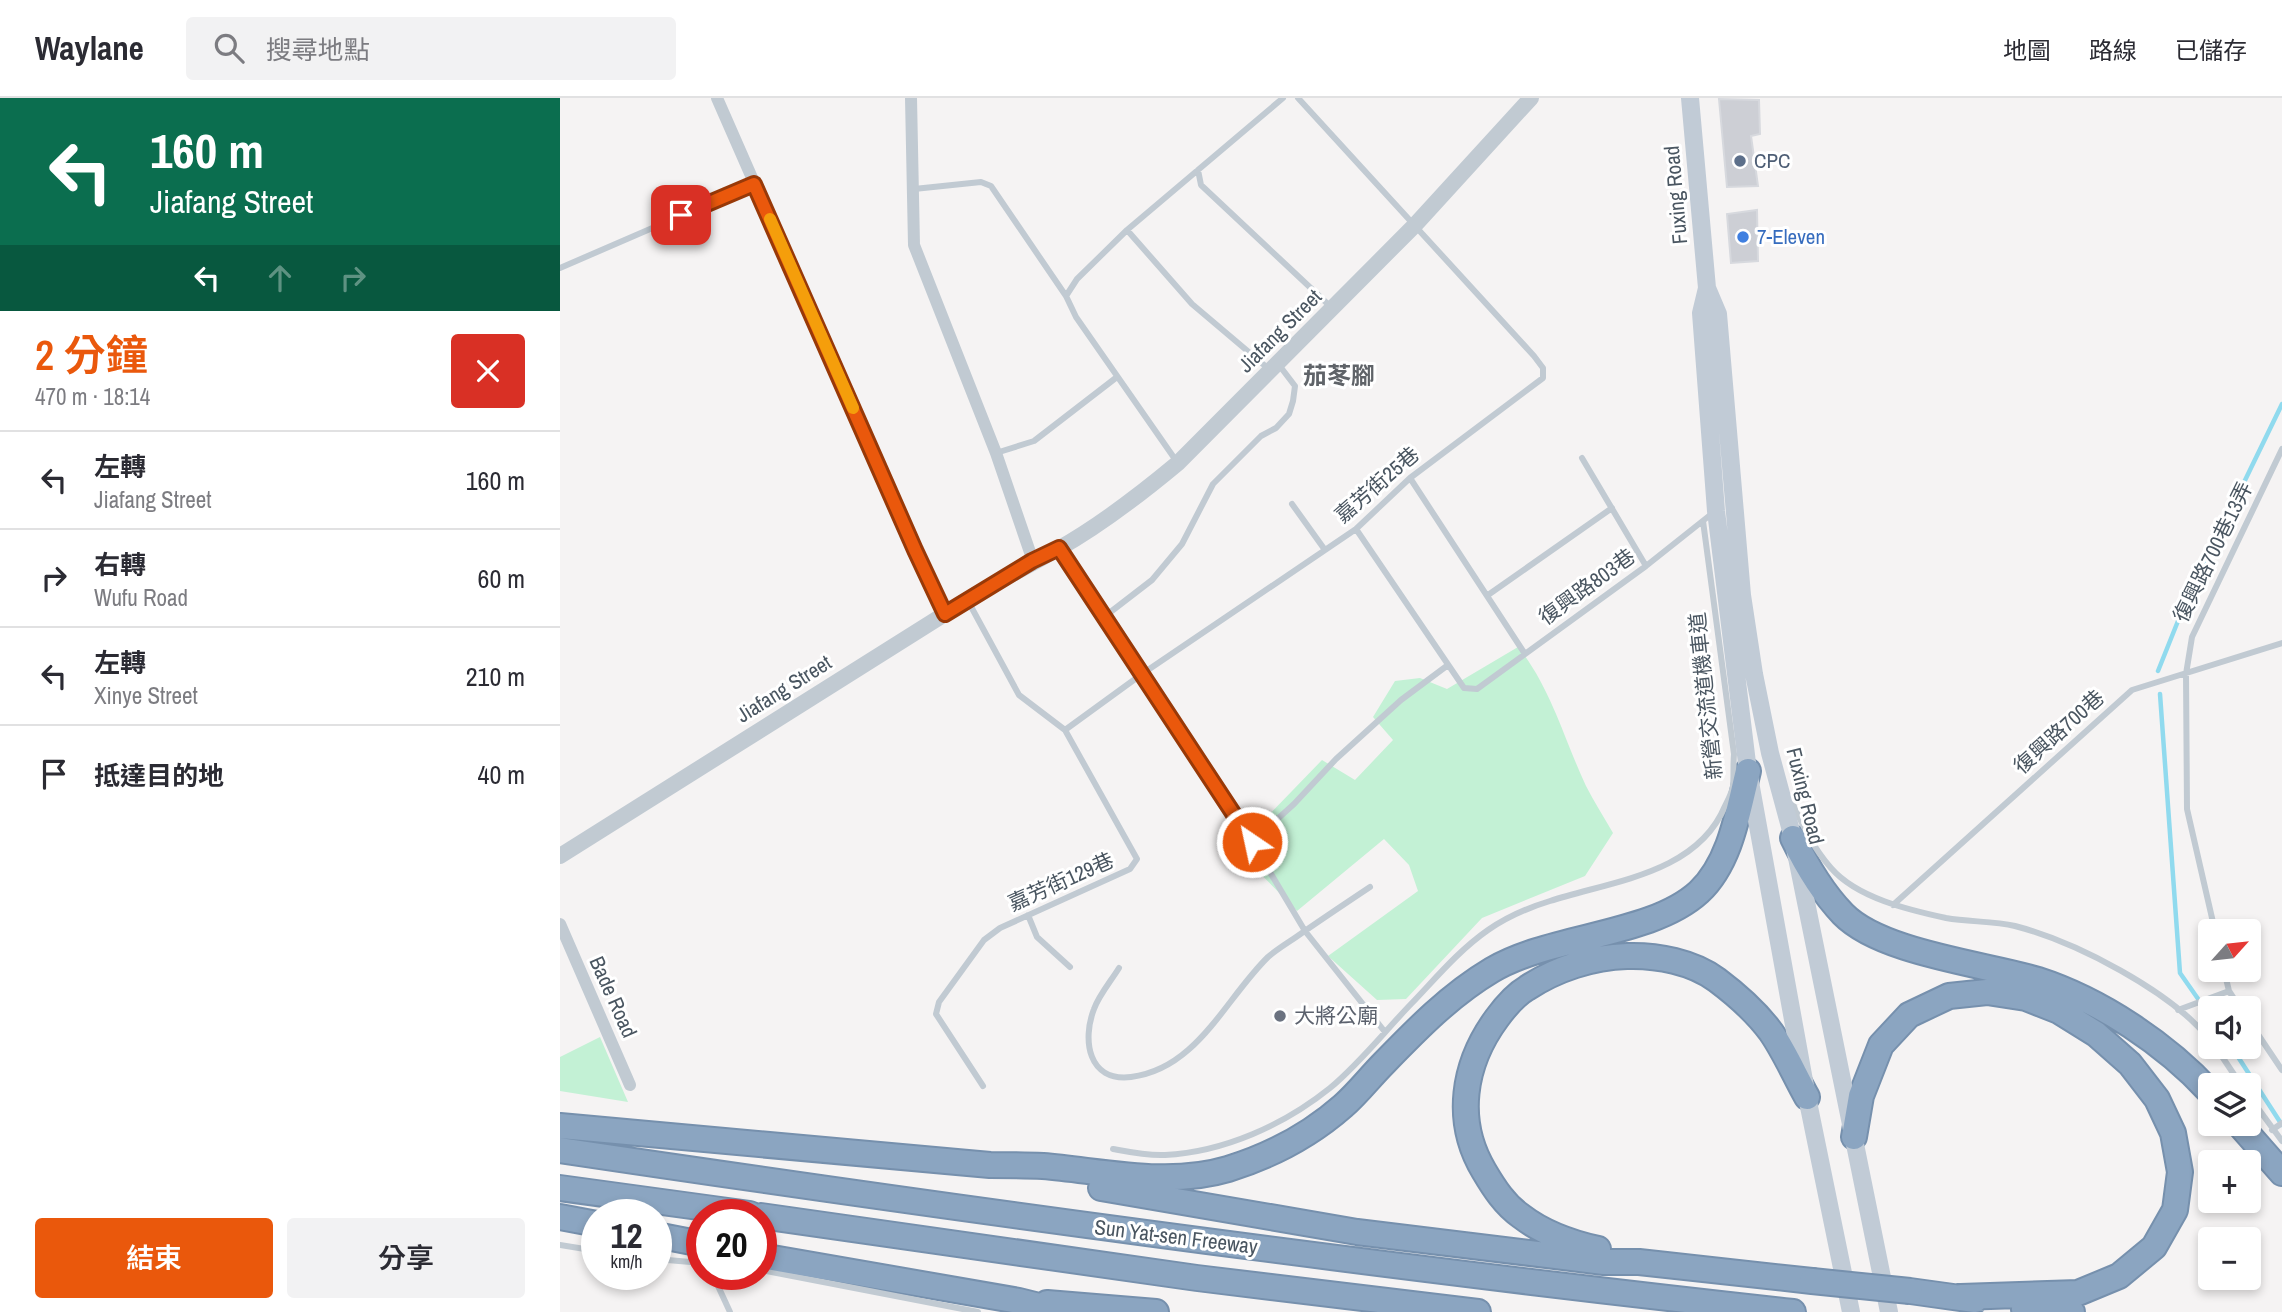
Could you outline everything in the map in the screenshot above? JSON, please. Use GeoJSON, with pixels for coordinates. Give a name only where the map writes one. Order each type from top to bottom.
{"type":"FeatureCollection","features":[{"type":"Feature","properties":{"kind":"highway"},"geometry":{"type":"LineString","coordinates":[[560,1126],[990,1165],[1042,1166],[1131,1177],[1225,1170],[1272,1153],[1309,1132],[1344,1105],[1424,1021],[1454,996],[1494,969],[1548,946],[1654,917],[1673,909],[1699,892],[1720,864],[1731,838],[1748,771]]}},
{"type":"Feature","properties":{"kind":"highway"},"geometry":{"type":"LineString","coordinates":[[1793,838],[1822,889],[1844,916],[1878,937],[1920,952],[2040,981],[2091,1003],[2139,1030],[2198,1080]]}},
{"type":"Feature","properties":{"kind":"highway"},"geometry":{"type":"LineString","coordinates":[[1639,1262],[1544,1231],[1519,1216],[1495,1190],[1477,1159],[1468,1132],[1465,1098],[1472,1062],[1485,1034],[1504,1008],[1525,989],[1559,971],[1589,961],[1617,956],[1646,956],[1682,963],[1715,978],[1745,1003],[1770,1032],[1807,1097]]}},
{"type":"Feature","properties":{"kind":"highway"},"geometry":{"type":"LineString","coordinates":[[1854,1137],[1861,1096],[1881,1045],[1909,1016],[1949,996],[1987,992],[2026,998],[2059,1011],[2105,1041],[2130,1064],[2157,1099],[2173,1133],[2179,1172],[2175,1210],[2154,1247],[2119,1276],[2078,1293],[1961,1297]]}},
{"type":"Feature","properties":{"kind":"highway"},"geometry":{"type":"LineString","coordinates":[[2250,1136],[2282,1173]]}},
{"type":"Feature","properties":{"kind":"highway","name":"Sun Yat-sen Freeway"},"geometry":{"type":"LineString","coordinates":[[560,1150],[1059,1221],[1533,1284],[1793,1312]]}},
{"type":"Feature","properties":{"kind":"highway"},"geometry":{"type":"LineString","coordinates":[[990,1165],[1051,1180],[1357,1232],[1604,1262],[1639,1262],[1910,1291],[2031,1310],[2072,1312]]}},
{"type":"Feature","properties":{"kind":"highway"},"geometry":{"type":"LineString","coordinates":[[560,1188],[686,1205]]}},
{"type":"Feature","properties":{"kind":"highway"},"geometry":{"type":"LineString","coordinates":[[560,1217],[581,1221]]}},
{"type":"Feature","properties":{"kind":"highway","name":"Sun Yat-sen Freeway"},"geometry":{"type":"LineString","coordinates":[[777,1218],[1196,1278],[1478,1312]]}},
{"type":"Feature","properties":{"kind":"highway"},"geometry":{"type":"LineString","coordinates":[[777,1259],[1018,1301],[1063,1312]]}},
{"type":"Feature","properties":{"kind":"highway"},"geometry":{"type":"LineString","coordinates":[[1018,1301],[1156,1312]]}},
{"type":"Feature","properties":{"kind":"main road","name":"Fuxing Road"},"geometry":{"type":"LineString","coordinates":[[1690,98],[1707,288],[1718,314],[1742,596],[1754,674],[1770,753],[1793,838],[1889,1312]]}},
{"type":"Feature","properties":{"kind":"main road","name":"Fuxing Road"},"geometry":{"type":"LineString","coordinates":[[1707,288],[1701,313],[1709,516],[1748,771],[1807,1097],[1851,1312]]}},
{"type":"Feature","properties":{"kind":"street"},"geometry":{"type":"LineString","coordinates":[[717,98],[945,614]]}},
{"type":"Feature","properties":{"kind":"street"},"geometry":{"type":"LineString","coordinates":[[911,98],[914,245],[996,453],[1032,561]]}},
{"type":"Feature","properties":{"kind":"street","name":"Jiafang Street"},"geometry":{"type":"LineString","coordinates":[[560,856],[967,600],[1059,548],[1146,490],[1178,463],[1415,225],[1531,98]]}},
{"type":"Feature","properties":{"kind":"street","name":"Bade Road"},"geometry":{"type":"LineString","coordinates":[[560,924],[630,1085]]}},
{"type":"Feature","properties":{"kind":"lane"},"geometry":{"type":"LineString","coordinates":[[1066,296],[1077,279],[1127,230],[1283,98]]}},
{"type":"Feature","properties":{"kind":"lane"},"geometry":{"type":"LineString","coordinates":[[1298,98],[1415,225]]}},
{"type":"Feature","properties":{"kind":"lane"},"geometry":{"type":"LineString","coordinates":[[1198,170],[1201,185],[1332,308]]}},
{"type":"Feature","properties":{"kind":"lane"},"geometry":{"type":"LineString","coordinates":[[914,189],[981,182],[991,186],[1066,296],[1076,317],[1178,463]]}},
{"type":"Feature","properties":{"kind":"lane"},"geometry":{"type":"LineString","coordinates":[[560,268],[754,184]]}},
{"type":"Feature","properties":{"kind":"lane","name":"嘉芳街25巷"},"geometry":{"type":"LineString","coordinates":[[1065,730],[1142,674],[1356,529],[1410,478],[1543,378],[1543,368],[1415,225]]}},
{"type":"Feature","properties":{"kind":"lane"},"geometry":{"type":"LineString","coordinates":[[1104,617],[1152,580],[1182,544],[1213,484],[1261,436],[1276,428],[1289,414],[1295,386],[1192,304],[1127,230]]}},
{"type":"Feature","properties":{"kind":"lane"},"geometry":{"type":"LineString","coordinates":[[996,453],[1034,441],[1117,377]]}},
{"type":"Feature","properties":{"kind":"lane","name":"復興路700巷13弄"},"geometry":{"type":"LineString","coordinates":[[2212,919],[2187,809],[2186,674],[2192,637],[2282,449]]}},
{"type":"Feature","properties":{"kind":"lane"},"geometry":{"type":"LineString","coordinates":[[1582,458],[1646,566]]}},
{"type":"Feature","properties":{"kind":"lane"},"geometry":{"type":"LineString","coordinates":[[1410,478],[1525,654]]}},
{"type":"Feature","properties":{"kind":"lane"},"geometry":{"type":"LineString","coordinates":[[1292,504],[1325,550]]}},
{"type":"Feature","properties":{"kind":"lane"},"geometry":{"type":"LineString","coordinates":[[1488,595],[1612,508]]}},
{"type":"Feature","properties":{"kind":"lane","name":"復興路803巷"},"geometry":{"type":"LineString","coordinates":[[1448,665],[1464,688],[1477,689],[1646,566],[1709,516]]}},
{"type":"Feature","properties":{"kind":"lane","name":"新營交流道機車道"},"geometry":{"type":"LineString","coordinates":[[1112,1149],[1164,1156],[1212,1148],[1292,1115],[1332,1086],[1460,951],[1496,925],[1512,915],[1546,902],[1658,869],[1709,834],[1722,814],[1732,788],[1734,754],[1709,516]]}},
{"type":"Feature","properties":{"kind":"lane"},"geometry":{"type":"LineString","coordinates":[[1252,842],[1294,804],[1336,759],[1401,700],[1448,665],[1356,529]]}},
{"type":"Feature","properties":{"kind":"lane"},"geometry":{"type":"LineString","coordinates":[[1059,548],[1252,842],[1305,931],[1385,1032]]}},
{"type":"Feature","properties":{"kind":"lane","name":"嘉芳街129巷"},"geometry":{"type":"LineString","coordinates":[[967,600],[1019,695],[1065,730],[1137,859],[1130,869],[1000,928],[984,940],[939,1002],[936,1014],[983,1086]]}},
{"type":"Feature","properties":{"kind":"lane","name":"復興路700巷"},"geometry":{"type":"LineString","coordinates":[[1893,905],[2132,690],[2282,643]]}},
{"type":"Feature","properties":{"kind":"lane"},"geometry":{"type":"LineString","coordinates":[[1770,753],[1807,835],[1832,870],[1865,894],[1893,905],[1947,918],[2013,926],[2061,941],[2098,958],[2145,986],[2198,1029]]}},
{"type":"Feature","properties":{"kind":"lane"},"geometry":{"type":"LineString","coordinates":[[1119,968],[1094,1008],[1087,1037],[1091,1056],[1100,1070],[1128,1077],[1152,1073],[1178,1060],[1195,1044],[1269,956],[1370,887]]}},
{"type":"Feature","properties":{"kind":"lane"},"geometry":{"type":"LineString","coordinates":[[1028,915],[1037,937],[1070,967]]}},
{"type":"Feature","properties":{"kind":"lane"},"geometry":{"type":"LineString","coordinates":[[2227,982],[2232,996]]}},
{"type":"Feature","properties":{"kind":"lane"},"geometry":{"type":"LineString","coordinates":[[2178,1010],[2229,991]]}},
{"type":"Feature","properties":{"kind":"lane"},"geometry":{"type":"LineString","coordinates":[[2261,1039],[2282,1070]]}},
{"type":"Feature","properties":{"kind":"lane"},"geometry":{"type":"LineString","coordinates":[[2261,1114],[2282,1141]]}},
{"type":"Feature","properties":{"kind":"lane"},"geometry":{"type":"LineString","coordinates":[[2272,1130],[2282,1123]]}},
{"type":"Feature","properties":{"kind":"lane"},"geometry":{"type":"LineString","coordinates":[[560,1245],[581,1248]]}},
{"type":"Feature","properties":{"kind":"lane"},"geometry":{"type":"LineString","coordinates":[[777,1273],[978,1312]]}},
{"type":"Feature","properties":{"kind":"lane"},"geometry":{"type":"LineString","coordinates":[[720,1290],[730,1312]]}},
{"type":"Feature","properties":{"kind":"green space"},"geometry":{"type":"Polygon","coordinates":[[[1518,647],[1539,679],[1586,786],[1613,833],[1585,876],[1482,918],[1406,999],[1377,1000],[1328,956],[1418,891],[1409,865],[1384,839],[1297,911],[1236,849],[1322,760],[1355,780],[1393,740],[1373,717],[1395,681],[1420,678],[1447,689],[1518,647]]]}},
{"type":"Feature","properties":{"kind":"green space"},"geometry":{"type":"Polygon","coordinates":[[[600,1037],[628,1102],[560,1091],[560,1057],[600,1037]]]}},
{"type":"Feature","properties":{"kind":"building","name":"CPC"},"geometry":{"type":"Polygon","coordinates":[[[1719,99],[1759,100],[1760,134],[1751,136],[1758,186],[1727,187],[1719,99]]]}},
{"type":"Feature","properties":{"kind":"building","name":"7-Eleven"},"geometry":{"type":"Polygon","coordinates":[[[1757,210],[1758,261],[1731,263],[1727,214],[1757,210]]]}},
{"type":"Feature","properties":{"kind":"waterway"},"geometry":{"type":"LineString","coordinates":[[2158,671],[2184,606],[2282,404]]}},
{"type":"Feature","properties":{"kind":"waterway"},"geometry":{"type":"LineString","coordinates":[[2160,694],[2180,973],[2198,999]]}},
{"type":"Feature","properties":{"kind":"waterway"},"geometry":{"type":"LineString","coordinates":[[2239,1059],[2282,1125]]}},
{"type":"Feature","properties":{"kind":"slow traffic"},"geometry":{"type":"LineString","coordinates":[[770,219],[853,408]]}},
{"type":"Feature","properties":{"kind":"place","name":"CPC"},"geometry":{"type":"Point","coordinates":[1740,161]}},
{"type":"Feature","properties":{"kind":"place","name":"7-Eleven"},"geometry":{"type":"Point","coordinates":[1743,237]}},
{"type":"Feature","properties":{"kind":"place","name":"大將公廟"},"geometry":{"type":"Point","coordinates":[1280,1016]}},
{"type":"Feature","properties":{"kind":"district","name":"茄苳腳"},"geometry":{"type":"Point","coordinates":[1339,376]}},
{"type":"Feature","properties":{"kind":"route"},"geometry":{"type":"LineString","coordinates":[[681,215],[754,184],[945,614],[1032,561],[1059,548],[1252,842]]}}]}
